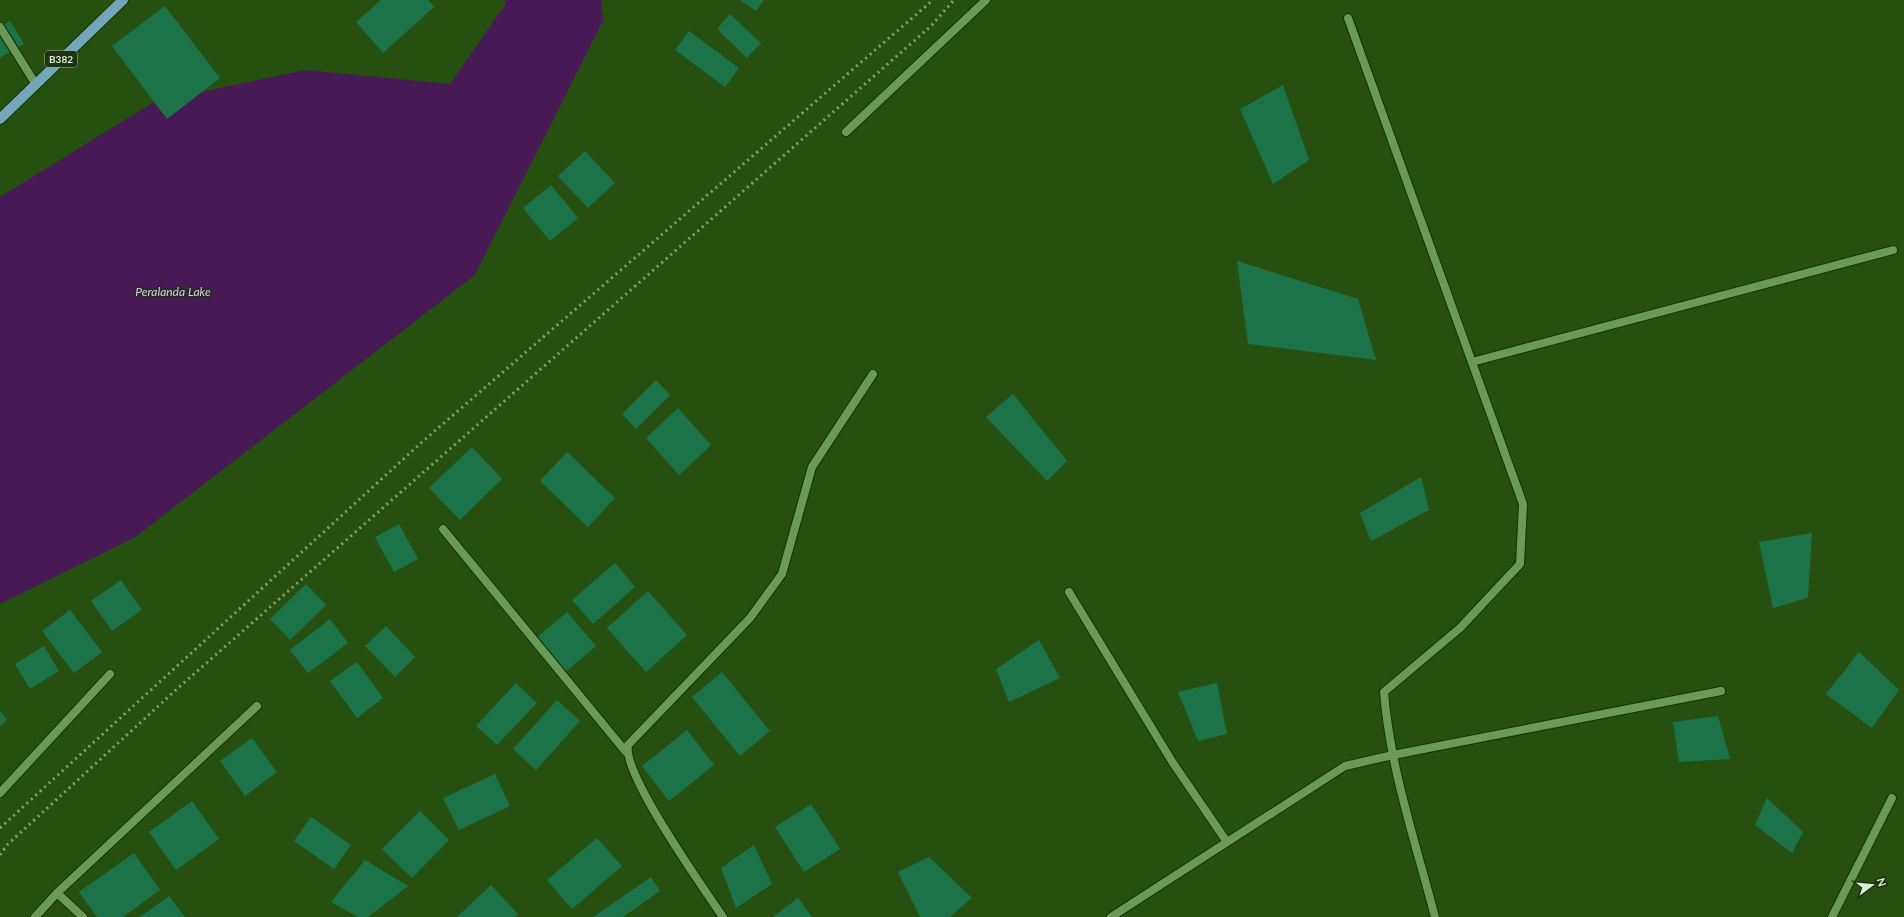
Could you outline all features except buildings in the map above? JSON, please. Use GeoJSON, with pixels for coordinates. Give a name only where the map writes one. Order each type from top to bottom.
{"type":"FeatureCollection","features":[{"type":"Feature","properties":{"kind":"main road","name":"B382"},"geometry":{"type":"LineString","coordinates":[[0,119],[123,0]]}},
{"type":"Feature","properties":{"kind":"street"},"geometry":{"type":"LineString","coordinates":[[846,132],[986,0]]}},
{"type":"Feature","properties":{"kind":"street"},"geometry":{"type":"LineString","coordinates":[[1348,18],[1523,504],[1520,564],[1460,628],[1384,692],[1392,755],[1435,917]]}},
{"type":"Feature","properties":{"kind":"street"},"geometry":{"type":"LineString","coordinates":[[0,27],[36,83]]}},
{"type":"Feature","properties":{"kind":"street"},"geometry":{"type":"LineString","coordinates":[[1472,362],[1893,250]]}},
{"type":"Feature","properties":{"kind":"street"},"geometry":{"type":"LineString","coordinates":[[626,752],[628,745],[750,618],[782,574],[812,467],[873,374]]}},
{"type":"Feature","properties":{"kind":"street"},"geometry":{"type":"LineString","coordinates":[[444,529],[626,752],[636,777],[672,842],[723,917]]}},
{"type":"Feature","properties":{"kind":"street"},"geometry":{"type":"LineString","coordinates":[[1069,592],[1173,763],[1226,842]]}},
{"type":"Feature","properties":{"kind":"street"},"geometry":{"type":"LineString","coordinates":[[0,793],[110,674]]}},
{"type":"Feature","properties":{"kind":"street"},"geometry":{"type":"LineString","coordinates":[[1111,917],[1345,766],[1392,755],[1721,691]]}},
{"type":"Feature","properties":{"kind":"street"},"geometry":{"type":"LineString","coordinates":[[35,917],[57,893],[257,706]]}},
{"type":"Feature","properties":{"kind":"street"},"geometry":{"type":"LineString","coordinates":[[1832,917],[1892,798]]}},
{"type":"Feature","properties":{"kind":"street"},"geometry":{"type":"LineString","coordinates":[[57,893],[83,917]]}},
{"type":"Feature","properties":{"kind":"water","name":"Peralanda Lake"},"geometry":{"type":"Polygon","coordinates":[[[505,0],[601,0],[603,21],[475,275],[134,538],[0,604],[0,197],[154,102],[305,70],[450,84],[505,5],[505,0]]]}},
{"type":"Feature","properties":{"kind":"railway"},"geometry":{"type":"LineString","coordinates":[[0,828],[422,442],[933,0]]}},
{"type":"Feature","properties":{"kind":"railway"},"geometry":{"type":"LineString","coordinates":[[0,855],[7,845],[178,688],[931,26],[954,0]]}}]}
